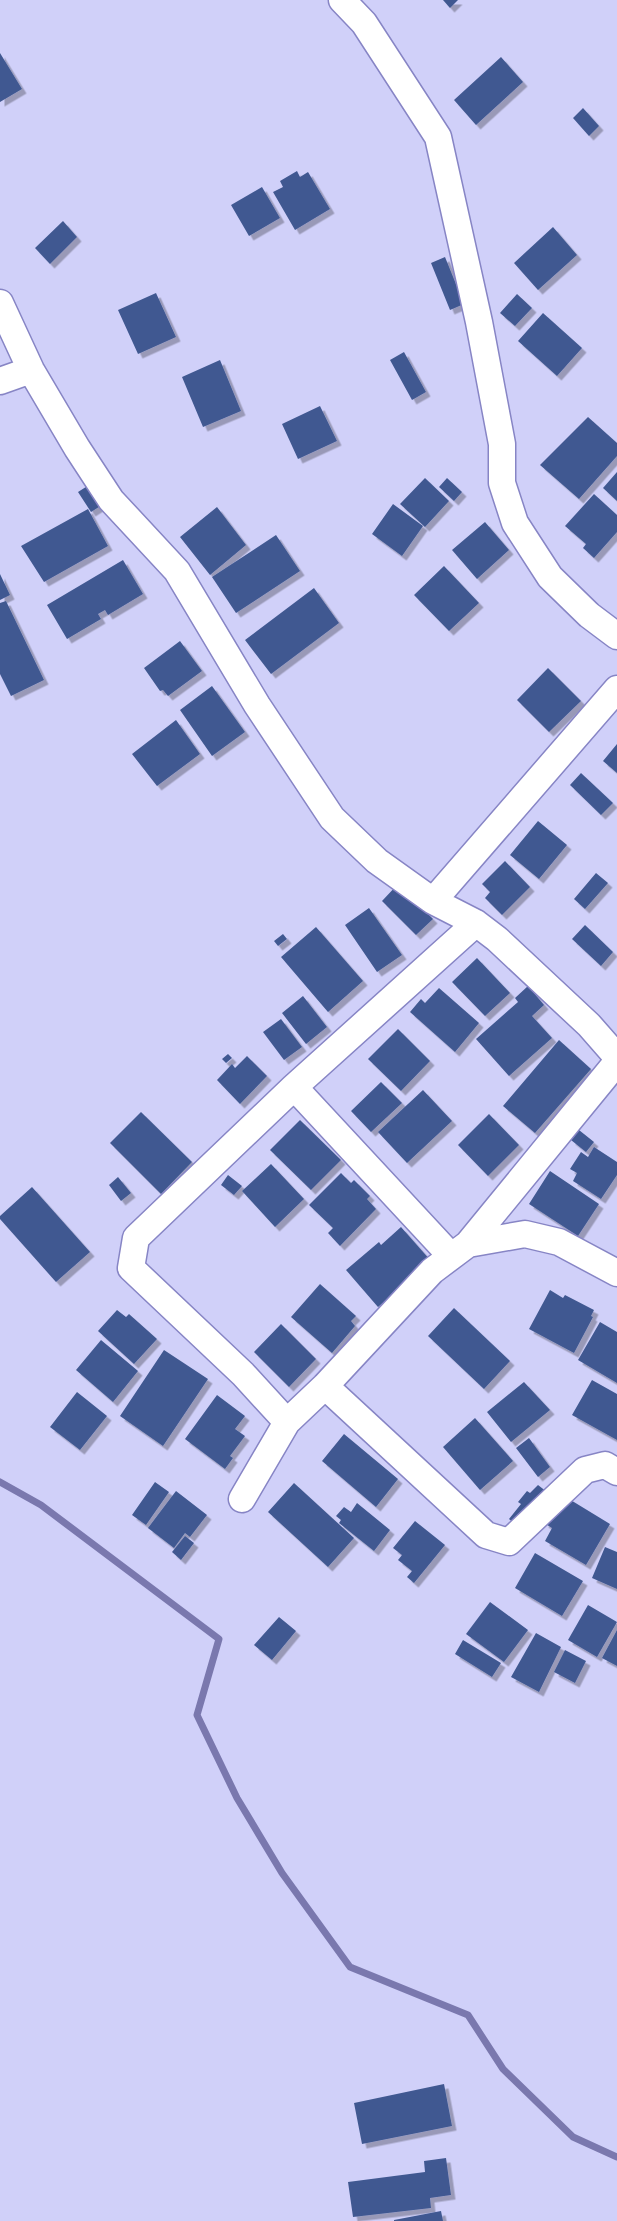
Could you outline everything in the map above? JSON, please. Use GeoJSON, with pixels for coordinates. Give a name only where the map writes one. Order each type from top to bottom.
{"type":"FeatureCollection","features":[{"type":"Feature","properties":{"kind":"street"},"geometry":{"type":"LineString","coordinates":[[342,0],[364,23],[438,136],[481,331],[502,444],[502,483],[515,523],[550,577],[589,615],[617,636]]}},
{"type":"Feature","properties":{"kind":"street"},"geometry":{"type":"LineString","coordinates":[[0,302],[30,370],[77,448],[111,500],[177,571],[257,705],[332,818],[377,860],[433,901],[476,923],[497,939],[589,1025],[617,1057]]}},
{"type":"Feature","properties":{"kind":"street"},"geometry":{"type":"LineString","coordinates":[[0,381],[30,370]]}},
{"type":"Feature","properties":{"kind":"street"},"geometry":{"type":"LineString","coordinates":[[433,901],[617,689]]}},
{"type":"Feature","properties":{"kind":"street"},"geometry":{"type":"LineString","coordinates":[[288,1422],[243,1374],[131,1268],[136,1238],[294,1087],[476,923]]}},
{"type":"Feature","properties":{"kind":"street"},"geometry":{"type":"LineString","coordinates":[[242,1499],[288,1422],[325,1386],[432,1271],[459,1250],[617,1062]]}},
{"type":"Feature","properties":{"kind":"street"},"geometry":{"type":"LineString","coordinates":[[294,1087],[459,1250]]}},
{"type":"Feature","properties":{"kind":"street"},"geometry":{"type":"LineString","coordinates":[[459,1250],[526,1234],[559,1242],[617,1273]]}},
{"type":"Feature","properties":{"kind":"street"},"geometry":{"type":"LineString","coordinates":[[325,1386],[486,1535],[509,1542],[585,1470],[605,1465],[617,1472]]}},
{"type":"Feature","properties":{"kind":"building"},"geometry":{"type":"Polygon","coordinates":[[[443,0],[458,0],[450,8],[443,0]]]}},
{"type":"Feature","properties":{"kind":"building"},"geometry":{"type":"Polygon","coordinates":[[[0,53],[22,89],[0,102],[0,53]]]}},
{"type":"Feature","properties":{"kind":"building"},"geometry":{"type":"Polygon","coordinates":[[[501,57],[523,82],[476,125],[454,100],[501,57]]]}},
{"type":"Feature","properties":{"kind":"building"},"geometry":{"type":"Polygon","coordinates":[[[583,108],[599,126],[589,136],[573,118],[583,108]]]}},
{"type":"Feature","properties":{"kind":"building"},"geometry":{"type":"Polygon","coordinates":[[[297,171],[300,177],[308,172],[330,209],[295,230],[273,192],[283,187],[280,181],[297,171]]]}},
{"type":"Feature","properties":{"kind":"building"},"geometry":{"type":"Polygon","coordinates":[[[262,187],[280,218],[249,236],[231,205],[262,187]]]}},
{"type":"Feature","properties":{"kind":"building"},"geometry":{"type":"Polygon","coordinates":[[[63,221],[77,237],[50,264],[35,248],[63,221]]]}},
{"type":"Feature","properties":{"kind":"building"},"geometry":{"type":"Polygon","coordinates":[[[553,227],[577,255],[538,290],[514,263],[553,227]]]}},
{"type":"Feature","properties":{"kind":"building"},"geometry":{"type":"Polygon","coordinates":[[[445,257],[464,304],[450,310],[431,263],[445,257]]]}},
{"type":"Feature","properties":{"kind":"building"},"geometry":{"type":"Polygon","coordinates":[[[156,293],[176,337],[138,354],[118,310],[156,293]]]}},
{"type":"Feature","properties":{"kind":"building"},"geometry":{"type":"Polygon","coordinates":[[[517,294],[532,308],[515,326],[500,313],[517,294]]]}},
{"type":"Feature","properties":{"kind":"building"},"geometry":{"type":"Polygon","coordinates":[[[543,313],[582,348],[557,376],[518,341],[543,313]]]}},
{"type":"Feature","properties":{"kind":"building"},"geometry":{"type":"Polygon","coordinates":[[[404,352],[426,392],[412,400],[390,360],[404,352]]]}},
{"type":"Feature","properties":{"kind":"building"},"geometry":{"type":"Polygon","coordinates":[[[220,360],[241,411],[203,427],[182,377],[220,360]]]}},
{"type":"Feature","properties":{"kind":"building"},"geometry":{"type":"Polygon","coordinates":[[[320,406],[337,441],[298,459],[282,424],[320,406]]]}},
{"type":"Feature","properties":{"kind":"building"},"geometry":{"type":"Polygon","coordinates":[[[588,417],[617,443],[617,456],[579,499],[540,465],[588,417]]]}},
{"type":"Feature","properties":{"kind":"building"},"geometry":{"type":"Polygon","coordinates":[[[617,472],[617,501],[603,488],[617,472]]]}},
{"type":"Feature","properties":{"kind":"building"},"geometry":{"type":"Polygon","coordinates":[[[425,478],[449,501],[425,527],[400,504],[425,478]]]}},
{"type":"Feature","properties":{"kind":"building"},"geometry":{"type":"Polygon","coordinates":[[[447,478],[462,492],[454,501],[439,487],[447,478]]]}},
{"type":"Feature","properties":{"kind":"building"},"geometry":{"type":"Polygon","coordinates":[[[89,485],[102,505],[91,512],[78,492],[89,485]]]}},
{"type":"Feature","properties":{"kind":"building"},"geometry":{"type":"Polygon","coordinates":[[[594,494],[617,515],[617,532],[594,558],[583,548],[586,544],[565,526],[594,494]]]}},
{"type":"Feature","properties":{"kind":"building"},"geometry":{"type":"Polygon","coordinates":[[[393,504],[423,526],[402,556],[372,534],[393,504]]]}},
{"type":"Feature","properties":{"kind":"building"},"geometry":{"type":"Polygon","coordinates":[[[217,507],[246,545],[210,575],[180,537],[217,507]]]}},
{"type":"Feature","properties":{"kind":"building"},"geometry":{"type":"Polygon","coordinates":[[[88,509],[108,546],[44,582],[21,546],[88,509]]]}},
{"type":"Feature","properties":{"kind":"building"},"geometry":{"type":"Polygon","coordinates":[[[485,522],[509,550],[477,579],[452,550],[485,522]]]}},
{"type":"Feature","properties":{"kind":"building"},"geometry":{"type":"Polygon","coordinates":[[[276,535],[300,571],[236,613],[212,577],[276,535]]]}},
{"type":"Feature","properties":{"kind":"building"},"geometry":{"type":"Polygon","coordinates":[[[123,560],[143,594],[108,615],[105,610],[98,614],[101,619],[67,639],[47,605],[123,560]]]}},
{"type":"Feature","properties":{"kind":"building"},"geometry":{"type":"Polygon","coordinates":[[[444,566],[479,603],[449,631],[414,595],[444,566]]]}},
{"type":"Feature","properties":{"kind":"building"},"geometry":{"type":"Polygon","coordinates":[[[0,574],[10,595],[0,600],[0,574]]]}},
{"type":"Feature","properties":{"kind":"building"},"geometry":{"type":"Polygon","coordinates":[[[314,588],[339,623],[271,674],[245,640],[314,588]]]}},
{"type":"Feature","properties":{"kind":"building"},"geometry":{"type":"Polygon","coordinates":[[[6,601],[44,680],[11,696],[0,674],[0,603],[6,601]]]}},
{"type":"Feature","properties":{"kind":"building"},"geometry":{"type":"Polygon","coordinates":[[[180,641],[202,671],[168,696],[163,690],[160,691],[144,668],[180,641]]]}},
{"type":"Feature","properties":{"kind":"building"},"geometry":{"type":"Polygon","coordinates":[[[548,668],[581,701],[549,732],[517,700],[548,668]]]}},
{"type":"Feature","properties":{"kind":"building"},"geometry":{"type":"Polygon","coordinates":[[[212,686],[245,732],[212,756],[180,710],[212,686]]]}},
{"type":"Feature","properties":{"kind":"building"},"geometry":{"type":"Polygon","coordinates":[[[176,720],[200,754],[157,786],[132,754],[176,720]]]}},
{"type":"Feature","properties":{"kind":"building"},"geometry":{"type":"Polygon","coordinates":[[[617,744],[617,773],[603,761],[617,744]]]}},
{"type":"Feature","properties":{"kind":"building"},"geometry":{"type":"Polygon","coordinates":[[[581,773],[613,803],[601,815],[570,785],[581,773]]]}},
{"type":"Feature","properties":{"kind":"building"},"geometry":{"type":"Polygon","coordinates":[[[538,821],[567,845],[539,879],[510,855],[538,821]]]}},
{"type":"Feature","properties":{"kind":"building"},"geometry":{"type":"Polygon","coordinates":[[[505,861],[530,887],[502,915],[485,898],[490,892],[482,884],[505,861]]]}},
{"type":"Feature","properties":{"kind":"building"},"geometry":{"type":"Polygon","coordinates":[[[596,873],[608,883],[585,909],[574,899],[596,873]]]}},
{"type":"Feature","properties":{"kind":"building"},"geometry":{"type":"Polygon","coordinates":[[[398,884],[433,919],[416,935],[382,901],[398,884]]]}},
{"type":"Feature","properties":{"kind":"building"},"geometry":{"type":"Polygon","coordinates":[[[369,908],[402,955],[377,972],[345,925],[369,908]]]}},
{"type":"Feature","properties":{"kind":"building"},"geometry":{"type":"Polygon","coordinates":[[[585,925],[613,952],[601,966],[572,939],[585,925]]]}},
{"type":"Feature","properties":{"kind":"building"},"geometry":{"type":"Polygon","coordinates":[[[316,927],[363,981],[328,1012],[281,957],[316,927]]]}},
{"type":"Feature","properties":{"kind":"building"},"geometry":{"type":"Polygon","coordinates":[[[283,934],[287,939],[278,946],[274,941],[283,934]]]}},
{"type":"Feature","properties":{"kind":"building"},"geometry":{"type":"Polygon","coordinates":[[[477,958],[510,993],[485,1016],[452,982],[477,958]]]}},
{"type":"Feature","properties":{"kind":"building"},"geometry":{"type":"Polygon","coordinates":[[[528,986],[544,1005],[532,1016],[552,1038],[509,1076],[476,1039],[518,1002],[515,998],[528,986]]]}},
{"type":"Feature","properties":{"kind":"building"},"geometry":{"type":"Polygon","coordinates":[[[439,988],[479,1023],[455,1052],[410,1012],[421,999],[425,1003],[439,988]]]}},
{"type":"Feature","properties":{"kind":"building"},"geometry":{"type":"Polygon","coordinates":[[[303,996],[327,1027],[306,1044],[282,1013],[303,996]]]}},
{"type":"Feature","properties":{"kind":"building"},"geometry":{"type":"Polygon","coordinates":[[[281,1019],[302,1047],[284,1060],[263,1032],[281,1019]]]}},
{"type":"Feature","properties":{"kind":"building"},"geometry":{"type":"Polygon","coordinates":[[[398,1029],[430,1061],[401,1091],[368,1059],[398,1029]]]}},
{"type":"Feature","properties":{"kind":"building"},"geometry":{"type":"Polygon","coordinates":[[[559,1040],[591,1069],[535,1133],[503,1106],[559,1040]]]}},
{"type":"Feature","properties":{"kind":"building"},"geometry":{"type":"Polygon","coordinates":[[[228,1054],[232,1058],[226,1063],[222,1059],[228,1054]]]}},
{"type":"Feature","properties":{"kind":"building"},"geometry":{"type":"Polygon","coordinates":[[[247,1056],[267,1076],[240,1104],[217,1080],[232,1064],[235,1068],[247,1056]]]}},
{"type":"Feature","properties":{"kind":"building"},"geometry":{"type":"Polygon","coordinates":[[[381,1082],[402,1103],[371,1132],[351,1111],[381,1082]]]}},
{"type":"Feature","properties":{"kind":"building"},"geometry":{"type":"Polygon","coordinates":[[[423,1090],[452,1121],[407,1163],[378,1132],[423,1090]]]}},
{"type":"Feature","properties":{"kind":"building"},"geometry":{"type":"Polygon","coordinates":[[[141,1112],[192,1162],[161,1194],[110,1143],[141,1112]]]}},
{"type":"Feature","properties":{"kind":"building"},"geometry":{"type":"Polygon","coordinates":[[[489,1114],[519,1145],[488,1176],[458,1145],[489,1114]]]}},
{"type":"Feature","properties":{"kind":"building"},"geometry":{"type":"Polygon","coordinates":[[[300,1120],[341,1160],[311,1190],[270,1150],[300,1120]]]}},
{"type":"Feature","properties":{"kind":"building"},"geometry":{"type":"Polygon","coordinates":[[[579,1130],[594,1142],[586,1152],[571,1140],[579,1130]]]}},
{"type":"Feature","properties":{"kind":"building"},"geometry":{"type":"Polygon","coordinates":[[[594,1147],[617,1162],[617,1175],[601,1199],[573,1181],[577,1173],[570,1169],[581,1152],[588,1157],[594,1147]]]}},
{"type":"Feature","properties":{"kind":"building"},"geometry":{"type":"Polygon","coordinates":[[[271,1164],[304,1199],[275,1227],[242,1191],[271,1164]]]}},
{"type":"Feature","properties":{"kind":"building"},"geometry":{"type":"Polygon","coordinates":[[[550,1171],[599,1204],[578,1236],[529,1204],[550,1171]]]}},
{"type":"Feature","properties":{"kind":"building"},"geometry":{"type":"Polygon","coordinates":[[[341,1173],[351,1183],[354,1180],[370,1196],[367,1199],[376,1209],[340,1246],[328,1233],[333,1228],[309,1205],[341,1173]]]}},
{"type":"Feature","properties":{"kind":"building"},"geometry":{"type":"Polygon","coordinates":[[[228,1175],[242,1186],[234,1195],[221,1185],[228,1175]]]}},
{"type":"Feature","properties":{"kind":"building"},"geometry":{"type":"Polygon","coordinates":[[[118,1177],[131,1193],[121,1201],[109,1185],[118,1177]]]}},
{"type":"Feature","properties":{"kind":"building"},"geometry":{"type":"Polygon","coordinates":[[[32,1187],[90,1252],[56,1282],[0,1219],[0,1216],[32,1187]]]}},
{"type":"Feature","properties":{"kind":"building"},"geometry":{"type":"Polygon","coordinates":[[[401,1227],[431,1261],[378,1307],[346,1270],[379,1242],[381,1245],[401,1227]]]}},
{"type":"Feature","properties":{"kind":"building"},"geometry":{"type":"Polygon","coordinates":[[[320,1284],[356,1316],[351,1321],[355,1326],[332,1353],[291,1317],[320,1284]]]}},
{"type":"Feature","properties":{"kind":"building"},"geometry":{"type":"Polygon","coordinates":[[[550,1290],[563,1298],[565,1295],[594,1310],[591,1316],[593,1317],[574,1353],[529,1329],[550,1290]]]}},
{"type":"Feature","properties":{"kind":"building"},"geometry":{"type":"Polygon","coordinates":[[[454,1308],[510,1361],[484,1389],[428,1336],[454,1308]]]}},
{"type":"Feature","properties":{"kind":"building"},"geometry":{"type":"Polygon","coordinates":[[[117,1310],[126,1317],[129,1314],[157,1339],[134,1364],[98,1331],[117,1310]]]}},
{"type":"Feature","properties":{"kind":"building"},"geometry":{"type":"Polygon","coordinates":[[[600,1322],[617,1332],[617,1383],[578,1360],[600,1322]]]}},
{"type":"Feature","properties":{"kind":"building"},"geometry":{"type":"Polygon","coordinates":[[[281,1324],[316,1359],[289,1387],[254,1352],[281,1324]]]}},
{"type":"Feature","properties":{"kind":"building"},"geometry":{"type":"Polygon","coordinates":[[[101,1340],[138,1371],[113,1402],[76,1370],[101,1340]]]}},
{"type":"Feature","properties":{"kind":"building"},"geometry":{"type":"Polygon","coordinates":[[[164,1350],[208,1379],[163,1446],[120,1416],[164,1350]]]}},
{"type":"Feature","properties":{"kind":"building"},"geometry":{"type":"Polygon","coordinates":[[[592,1380],[617,1394],[617,1440],[572,1415],[592,1380]]]}},
{"type":"Feature","properties":{"kind":"building"},"geometry":{"type":"Polygon","coordinates":[[[524,1382],[550,1410],[511,1442],[487,1412],[524,1382]]]}},
{"type":"Feature","properties":{"kind":"building"},"geometry":{"type":"Polygon","coordinates":[[[77,1392],[107,1416],[80,1450],[50,1427],[77,1392]]]}},
{"type":"Feature","properties":{"kind":"building"},"geometry":{"type":"Polygon","coordinates":[[[217,1395],[245,1416],[235,1429],[245,1436],[230,1456],[233,1458],[225,1469],[185,1439],[217,1395]]]}},
{"type":"Feature","properties":{"kind":"building"},"geometry":{"type":"Polygon","coordinates":[[[475,1418],[513,1461],[480,1490],[443,1447],[475,1418]]]}},
{"type":"Feature","properties":{"kind":"building"},"geometry":{"type":"Polygon","coordinates":[[[344,1434],[398,1479],[376,1507],[322,1461],[344,1434]]]}},
{"type":"Feature","properties":{"kind":"building"},"geometry":{"type":"Polygon","coordinates":[[[529,1438],[550,1467],[538,1477],[516,1448],[529,1438]]]}},
{"type":"Feature","properties":{"kind":"building"},"geometry":{"type":"Polygon","coordinates":[[[155,1482],[169,1492],[146,1525],[132,1515],[155,1482]]]}},
{"type":"Feature","properties":{"kind":"building"},"geometry":{"type":"Polygon","coordinates":[[[294,1483],[354,1538],[328,1567],[268,1512],[294,1483]]]}},
{"type":"Feature","properties":{"kind":"building"},"geometry":{"type":"Polygon","coordinates":[[[538,1485],[547,1492],[518,1527],[509,1519],[521,1504],[518,1502],[527,1491],[530,1493],[538,1485]]]}},
{"type":"Feature","properties":{"kind":"building"},"geometry":{"type":"Polygon","coordinates":[[[176,1491],[207,1515],[190,1537],[185,1533],[174,1548],[148,1528],[176,1491]]]}},
{"type":"Feature","properties":{"kind":"building"},"geometry":{"type":"Polygon","coordinates":[[[569,1499],[610,1524],[586,1565],[545,1541],[552,1528],[544,1523],[553,1509],[560,1513],[569,1499]]]}},
{"type":"Feature","properties":{"kind":"building"},"geometry":{"type":"Polygon","coordinates":[[[357,1503],[390,1530],[374,1551],[339,1523],[341,1520],[336,1516],[344,1507],[351,1512],[357,1503]]]}},
{"type":"Feature","properties":{"kind":"building"},"geometry":{"type":"Polygon","coordinates":[[[415,1521],[445,1545],[414,1583],[407,1577],[412,1571],[398,1560],[402,1555],[393,1548],[415,1521]]]}},
{"type":"Feature","properties":{"kind":"building"},"geometry":{"type":"Polygon","coordinates":[[[185,1536],[194,1543],[181,1560],[172,1552],[185,1536]]]}},
{"type":"Feature","properties":{"kind":"building"},"geometry":{"type":"Polygon","coordinates":[[[605,1547],[617,1552],[617,1589],[592,1578],[605,1547]]]}},
{"type":"Feature","properties":{"kind":"building"},"geometry":{"type":"Polygon","coordinates":[[[535,1553],[583,1581],[562,1616],[515,1588],[535,1553]]]}},
{"type":"Feature","properties":{"kind":"building"},"geometry":{"type":"Polygon","coordinates":[[[490,1602],[528,1630],[504,1662],[466,1634],[490,1602]]]}},
{"type":"Feature","properties":{"kind":"building"},"geometry":{"type":"Polygon","coordinates":[[[588,1605],[617,1622],[597,1657],[568,1640],[588,1605]]]}},
{"type":"Feature","properties":{"kind":"building"},"geometry":{"type":"Polygon","coordinates":[[[279,1617],[296,1631],[272,1660],[254,1645],[279,1617]]]}},
{"type":"Feature","properties":{"kind":"building"},"geometry":{"type":"Polygon","coordinates":[[[617,1630],[617,1666],[602,1658],[617,1630]]]}},
{"type":"Feature","properties":{"kind":"building"},"geometry":{"type":"Polygon","coordinates":[[[536,1633],[561,1647],[539,1692],[511,1677],[536,1633]]]}},
{"type":"Feature","properties":{"kind":"building"},"geometry":{"type":"Polygon","coordinates":[[[463,1640],[501,1663],[492,1677],[455,1654],[463,1640]]]}},
{"type":"Feature","properties":{"kind":"building"},"geometry":{"type":"Polygon","coordinates":[[[565,1650],[586,1661],[575,1683],[554,1672],[565,1650]]]}},
{"type":"Feature","properties":{"kind":"building"},"geometry":{"type":"Polygon","coordinates":[[[444,2084],[452,2126],[362,2144],[354,2103],[444,2084]]]}},
{"type":"Feature","properties":{"kind":"building"},"geometry":{"type":"Polygon","coordinates":[[[446,2158],[451,2195],[430,2198],[431,2208],[353,2217],[348,2182],[425,2172],[424,2161],[446,2158]]]}},
{"type":"Feature","properties":{"kind":"building"},"geometry":{"type":"Polygon","coordinates":[[[441,2211],[443,2221],[394,2221],[394,2220],[441,2211]]]}},
{"type":"Feature","properties":{"kind":"waterway"},"geometry":{"type":"LineString","coordinates":[[0,1482],[41,1505],[219,1639],[197,1715],[237,1798],[282,1873],[350,1967],[468,2015],[503,2069],[573,2137],[617,2157]]}}]}
